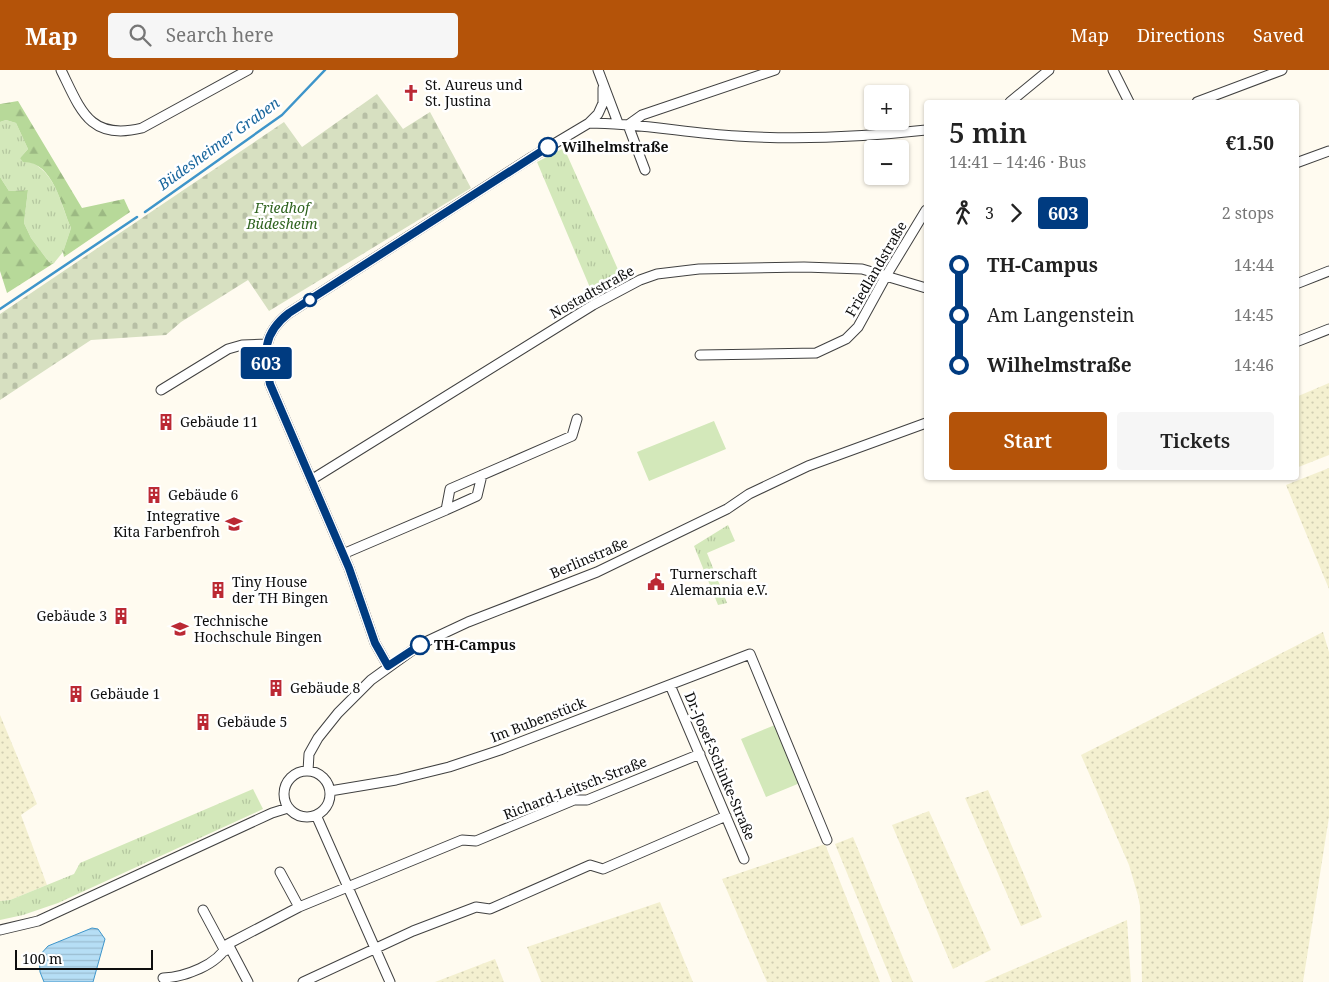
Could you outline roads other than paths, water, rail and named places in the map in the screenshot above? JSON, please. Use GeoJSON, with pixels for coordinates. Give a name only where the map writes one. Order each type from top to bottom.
{"type":"FeatureCollection","features":[{"type":"Feature","properties":{"kind":"street"},"geometry":{"type":"LineString","coordinates":[[61,70],[87,117],[98,126],[110,132],[124,133],[142,128],[248,70]]}},
{"type":"Feature","properties":{"kind":"street"},"geometry":{"type":"LineString","coordinates":[[598,70],[618,123]]}},
{"type":"Feature","properties":{"kind":"street"},"geometry":{"type":"LineString","coordinates":[[628,125],[642,115],[775,70]]}},
{"type":"Feature","properties":{"kind":"street"},"geometry":{"type":"LineString","coordinates":[[1012,100],[1038,74],[1049,70]]}},
{"type":"Feature","properties":{"kind":"street"},"geometry":{"type":"LineString","coordinates":[[1113,70],[1128,100]]}},
{"type":"Feature","properties":{"kind":"street"},"geometry":{"type":"LineString","coordinates":[[1202,100],[1282,70]]}},
{"type":"Feature","properties":{"kind":"street"},"geometry":{"type":"LineString","coordinates":[[388,666],[375,643],[343,554],[270,384],[266,364],[267,344],[278,322],[289,313],[532,157],[589,123],[600,109],[604,88]]}},
{"type":"Feature","properties":{"kind":"street"},"geometry":{"type":"LineString","coordinates":[[589,123],[618,123],[736,136],[801,138],[864,137],[924,130]]}},
{"type":"Feature","properties":{"kind":"street"},"geometry":{"type":"LineString","coordinates":[[628,125],[645,170]]}},
{"type":"Feature","properties":{"kind":"street"},"geometry":{"type":"LineString","coordinates":[[1299,162],[1329,150]]}},
{"type":"Feature","properties":{"kind":"street","name":"Friedlandstraße"},"geometry":{"type":"LineString","coordinates":[[700,355],[811,353],[827,349],[846,339],[858,327],[924,213]]}},
{"type":"Feature","properties":{"kind":"street","name":"Nostadtstraße"},"geometry":{"type":"LineString","coordinates":[[311,480],[535,340],[640,280],[678,271],[794,267],[862,269],[924,287]]}},
{"type":"Feature","properties":{"kind":"street"},"geometry":{"type":"LineString","coordinates":[[1299,283],[1329,271]]}},
{"type":"Feature","properties":{"kind":"street"},"geometry":{"type":"LineString","coordinates":[[1299,341],[1329,329]]}},
{"type":"Feature","properties":{"kind":"street"},"geometry":{"type":"LineString","coordinates":[[160,390],[228,349],[242,345],[267,344]]}},
{"type":"Feature","properties":{"kind":"street"},"geometry":{"type":"LineString","coordinates":[[446,510],[450,490],[572,436],[578,420]]}},
{"type":"Feature","properties":{"kind":"street","name":"Berlinstraße"},"geometry":{"type":"LineString","coordinates":[[308,771],[309,754],[318,738],[359,690],[388,666],[422,644],[468,622],[597,572],[727,509],[749,494],[827,458],[924,424]]}},
{"type":"Feature","properties":{"kind":"street"},"geometry":{"type":"LineString","coordinates":[[343,554],[477,496],[482,475]]}},
{"type":"Feature","properties":{"kind":"street","name":"Im Bubenstück"},"geometry":{"type":"LineString","coordinates":[[330,791],[396,780],[449,767],[750,654],[827,840]]}},
{"type":"Feature","properties":{"kind":"street","name":"Dr.-Josef-Schinke-Straße"},"geometry":{"type":"LineString","coordinates":[[670,685],[744,859]]}},
{"type":"Feature","properties":{"kind":"street","name":"Richard-Leitsch-Straße"},"geometry":{"type":"LineString","coordinates":[[163,978],[175,978],[209,963],[227,948],[299,907],[346,886],[462,840],[476,840],[574,800],[588,800],[700,754]]}},
{"type":"Feature","properties":{"kind":"street"},"geometry":{"type":"LineString","coordinates":[[308,771],[320,775],[329,785],[330,791],[327,806],[316,815],[301,816],[288,808],[284,795],[288,781],[300,772],[308,771]]}},
{"type":"Feature","properties":{"kind":"street"},"geometry":{"type":"LineString","coordinates":[[0,930],[38,921],[272,813],[288,808]]}},
{"type":"Feature","properties":{"kind":"street"},"geometry":{"type":"LineString","coordinates":[[316,815],[390,982]]}},
{"type":"Feature","properties":{"kind":"street"},"geometry":{"type":"LineString","coordinates":[[303,982],[374,947],[476,907],[490,909],[590,865],[603,869],[726,816]]}},
{"type":"Feature","properties":{"kind":"street"},"geometry":{"type":"LineString","coordinates":[[280,872],[299,907]]}},
{"type":"Feature","properties":{"kind":"street"},"geometry":{"type":"LineString","coordinates":[[203,910],[248,982]]}},
{"type":"Feature","properties":{"kind":"water"},"geometry":{"type":"Polygon","coordinates":[[[92,928],[98,929],[105,939],[93,982],[44,982],[40,972],[39,956],[48,946],[92,928]]]}},
{"type":"Feature","properties":{"kind":"waterway","name":"Büdesheimer Graben"},"geometry":{"type":"LineString","coordinates":[[145,212],[282,115],[325,70]]}},
{"type":"Feature","properties":{"kind":"waterway","name":"Büdesheimer Graben"},"geometry":{"type":"LineString","coordinates":[[0,309],[137,217]]}},
{"type":"Feature","properties":{"kind":"place","name":"St. Aureus und St. Justina"},"geometry":{"type":"Point","coordinates":[411,93]}},
{"type":"Feature","properties":{"kind":"place","name":"Wilhelmstraße"},"geometry":{"type":"Point","coordinates":[548,147]}},
{"type":"Feature","properties":{"kind":"place","name":"Gebäude 11"},"geometry":{"type":"Point","coordinates":[166,422]}},
{"type":"Feature","properties":{"kind":"place","name":"Gebäude 6"},"geometry":{"type":"Point","coordinates":[154,495]}},
{"type":"Feature","properties":{"kind":"place","name":"Integrative Kita Farbenfroh"},"geometry":{"type":"Point","coordinates":[234,524]}},
{"type":"Feature","properties":{"kind":"place","name":"Turnerschaft Alemannia e.V."},"geometry":{"type":"Point","coordinates":[656,582]}},
{"type":"Feature","properties":{"kind":"place","name":"Tiny House der TH Bingen"},"geometry":{"type":"Point","coordinates":[218,590]}},
{"type":"Feature","properties":{"kind":"place","name":"Gebäude 3"},"geometry":{"type":"Point","coordinates":[121,616]}},
{"type":"Feature","properties":{"kind":"place","name":"Technische Hochschule Bingen"},"geometry":{"type":"Point","coordinates":[180,629]}},
{"type":"Feature","properties":{"kind":"place","name":"TH-Campus"},"geometry":{"type":"Point","coordinates":[420,645]}},
{"type":"Feature","properties":{"kind":"place","name":"Gebäude 8"},"geometry":{"type":"Point","coordinates":[276,688]}},
{"type":"Feature","properties":{"kind":"place","name":"Gebäude 1"},"geometry":{"type":"Point","coordinates":[76,694]}},
{"type":"Feature","properties":{"kind":"place","name":"Gebäude 5"},"geometry":{"type":"Point","coordinates":[203,722]}},
{"type":"Feature","properties":{"kind":"park label","name":"Friedhof Büdesheim"},"geometry":{"type":"Point","coordinates":[282,216]}}]}
